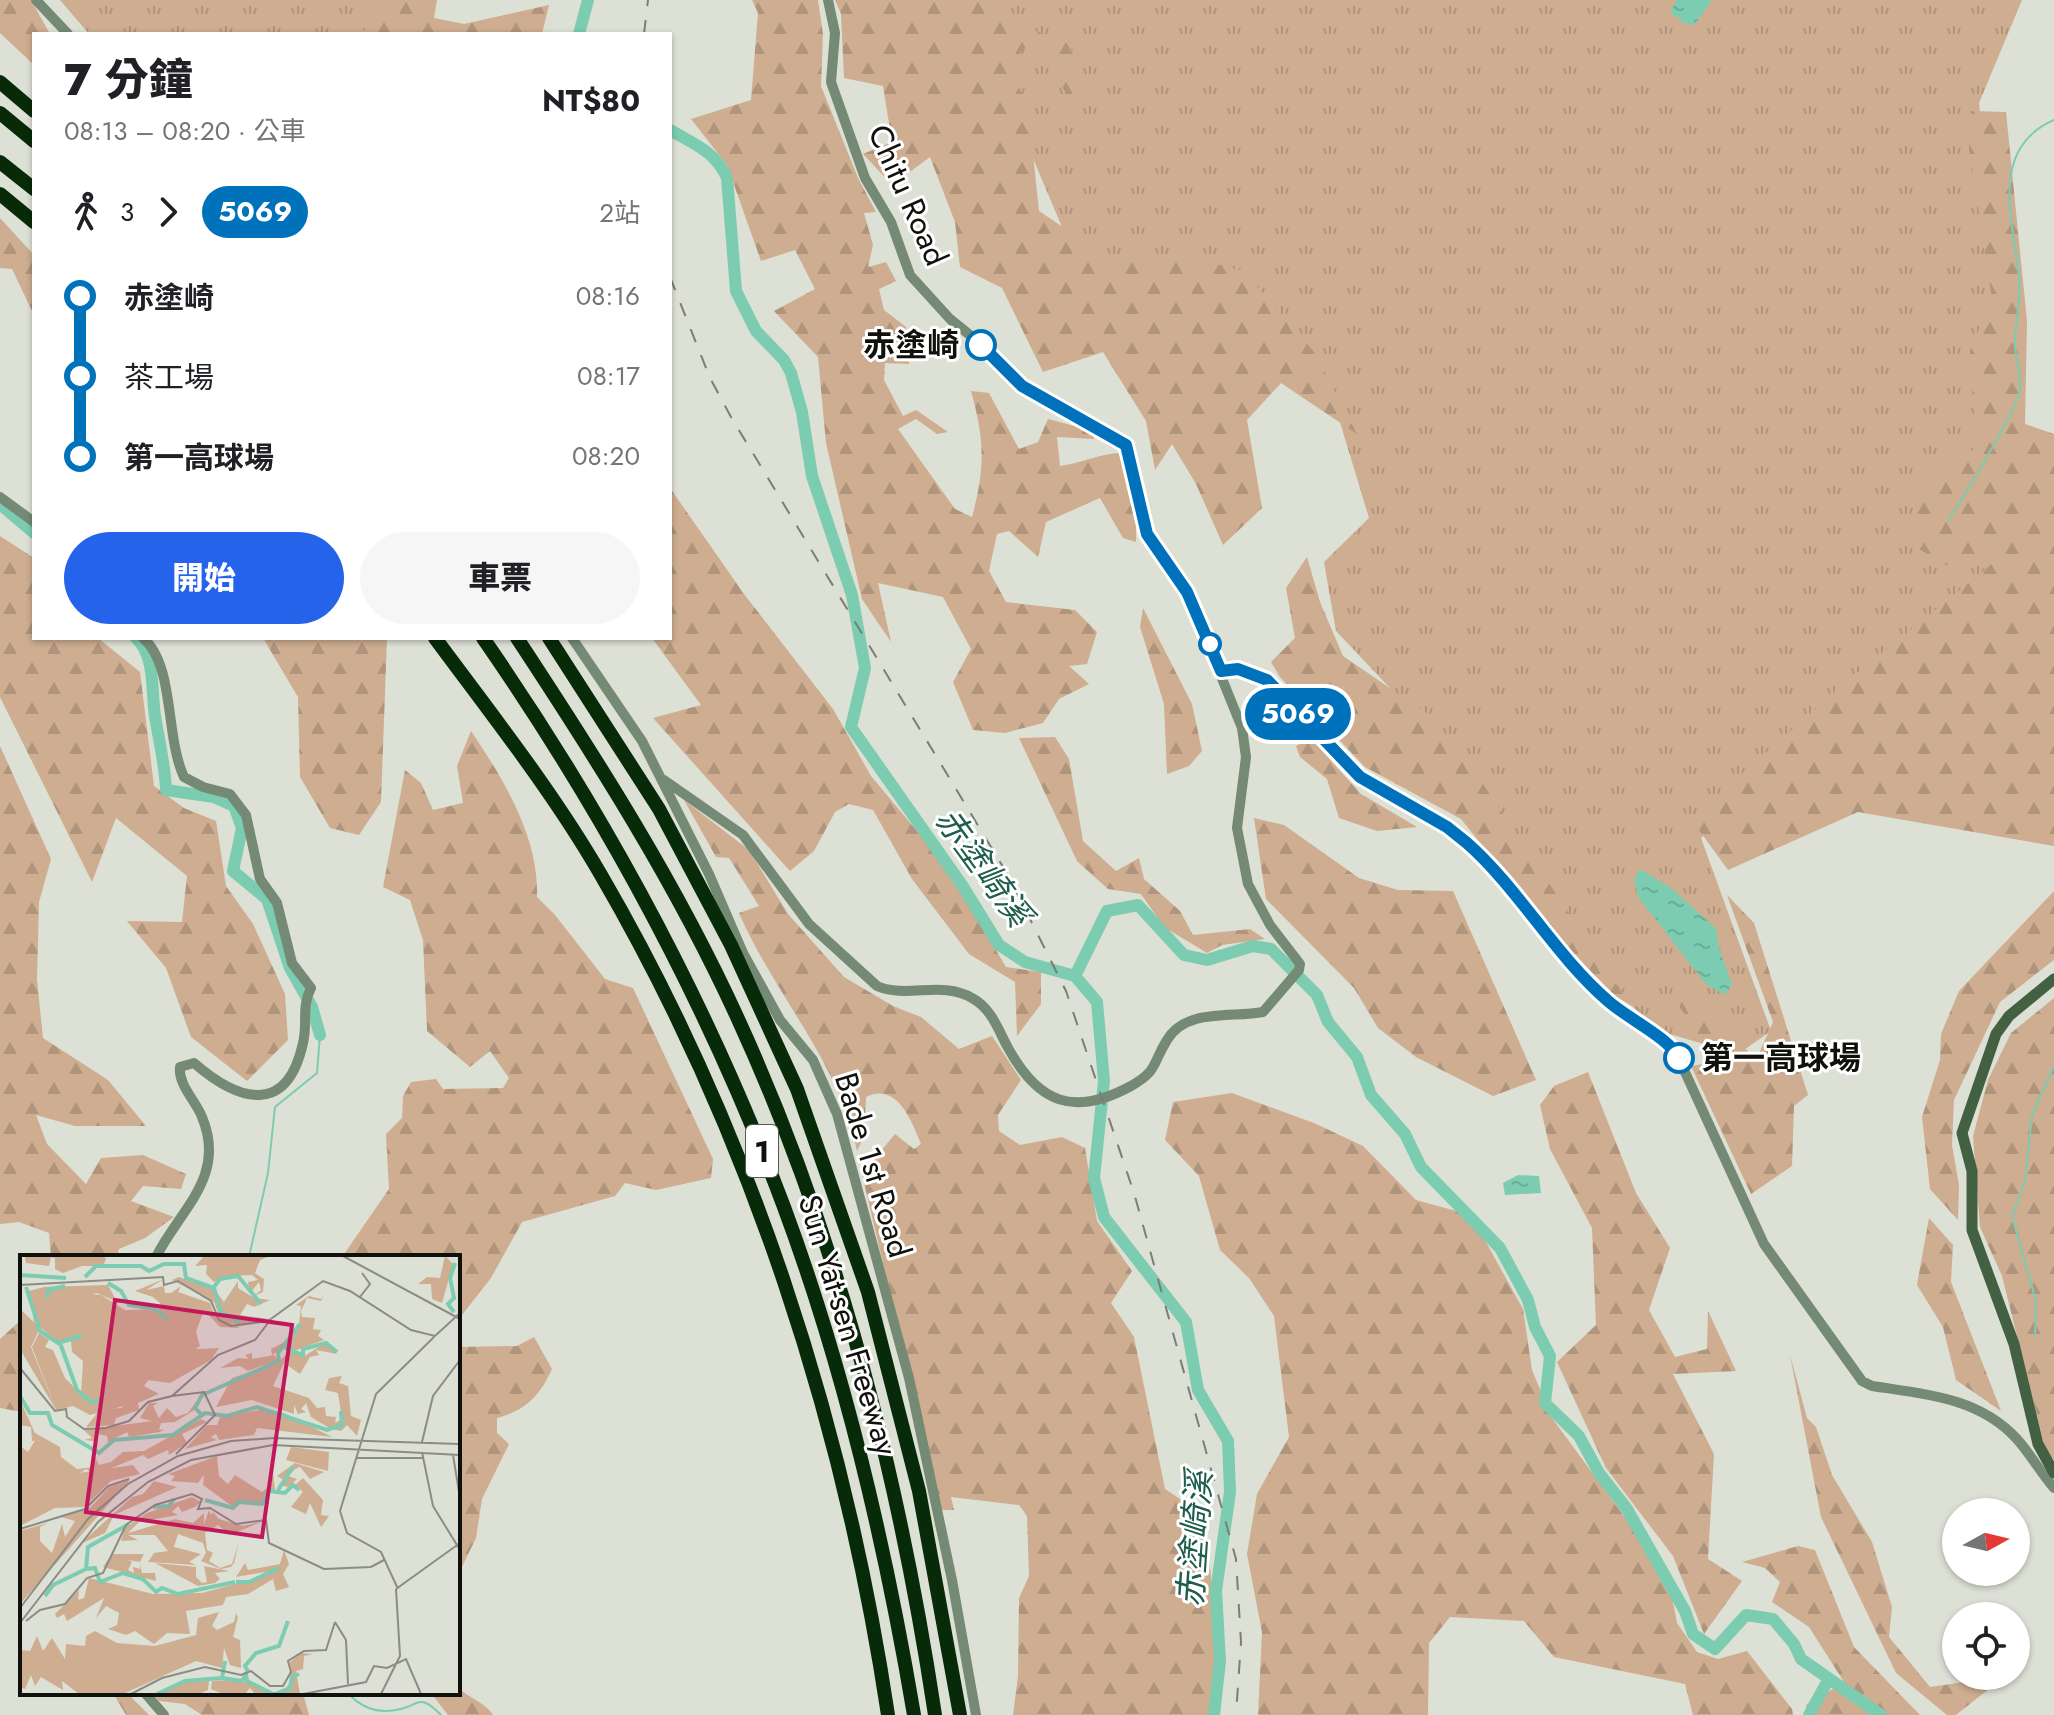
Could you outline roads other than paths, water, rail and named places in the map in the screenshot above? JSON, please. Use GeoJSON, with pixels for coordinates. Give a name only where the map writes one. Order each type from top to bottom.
{"type":"FeatureCollection","features":[{"type":"Feature","properties":{"kind":"highway"},"geometry":{"type":"LineString","coordinates":[[0,82],[32,109]]}},
{"type":"Feature","properties":{"kind":"highway"},"geometry":{"type":"LineString","coordinates":[[0,113],[32,139]]}},
{"type":"Feature","properties":{"kind":"highway"},"geometry":{"type":"LineString","coordinates":[[0,162],[32,187]]}},
{"type":"Feature","properties":{"kind":"highway"},"geometry":{"type":"LineString","coordinates":[[0,194],[32,220]]}},
{"type":"Feature","properties":{"kind":"highway","name":"1"},"geometry":{"type":"LineString","coordinates":[[436,640],[498,723],[599,872],[672,1011],[739,1157],[803,1338],[867,1589],[888,1715]]}},
{"type":"Feature","properties":{"kind":"highway","name":"Sun Yat-sen Freeway"},"geometry":{"type":"LineString","coordinates":[[484,640],[618,856],[692,992],[743,1104],[785,1209],[853,1426],[897,1619],[914,1715]]}},
{"type":"Feature","properties":{"kind":"highway","name":"Sun Yat-sen Freeway"},"geometry":{"type":"LineString","coordinates":[[518,640],[619,795],[661,868],[738,1019],[781,1119],[843,1296],[872,1400],[908,1557],[935,1715]]}},
{"type":"Feature","properties":{"kind":"highway","name":"1"},"geometry":{"type":"LineString","coordinates":[[550,640],[659,809],[731,945],[797,1089],[868,1292],[919,1491],[960,1715]]}},
{"type":"Feature","properties":{"kind":"main road"},"geometry":{"type":"LineString","coordinates":[[2054,979],[2009,1016],[1996,1034],[1962,1133],[1972,1171],[1972,1230],[2014,1344],[2030,1419],[2043,1456],[2054,1473]]}},
{"type":"Feature","properties":{"kind":"street"},"geometry":{"type":"LineString","coordinates":[[36,0],[66,32]]}},
{"type":"Feature","properties":{"kind":"street","name":"Chitu Road"},"geometry":{"type":"LineString","coordinates":[[664,780],[743,835],[809,924],[877,986],[889,991],[940,989],[973,998],[991,1014],[1011,1052],[1036,1084],[1056,1101],[1070,1104],[1095,1102],[1111,1096],[1154,1071],[1168,1038],[1176,1031],[1195,1019],[1263,1012],[1299,970],[1300,964],[1258,906],[1241,863],[1237,828],[1245,744],[1221,671],[1187,592],[1147,534],[1126,445],[1022,386],[981,344],[950,319],[910,275],[891,222],[862,170],[831,82],[835,33],[828,0]]}},
{"type":"Feature","properties":{"kind":"street"},"geometry":{"type":"LineString","coordinates":[[0,497],[32,521]]}},
{"type":"Feature","properties":{"kind":"street"},"geometry":{"type":"LineString","coordinates":[[145,640],[158,654],[175,753],[184,777],[203,787],[230,794],[246,815],[260,879],[277,903],[292,963],[310,990],[304,1001],[304,1038],[296,1069],[278,1091],[266,1096],[235,1091],[194,1063],[180,1067],[182,1083],[205,1123],[206,1179],[157,1255]]}},
{"type":"Feature","properties":{"kind":"street","name":"Bade 1st Road"},"geometry":{"type":"LineString","coordinates":[[573,640],[617,701],[664,780],[743,953],[780,1020],[813,1060],[841,1126],[909,1378],[952,1580],[976,1715]]}},
{"type":"Feature","properties":{"kind":"street"},"geometry":{"type":"LineString","coordinates":[[1221,671],[1238,669],[1267,680],[1360,777],[1447,827],[1467,843],[1601,994],[1642,1028],[1673,1046],[1764,1244],[1862,1381],[1872,1386],[1958,1400],[1982,1411],[2015,1437],[2054,1488]]}},
{"type":"Feature","properties":{"kind":"street"},"geometry":{"type":"LineString","coordinates":[[147,1695],[163,1714]]}},
{"type":"Feature","properties":{"kind":"water"},"geometry":{"type":"Polygon","coordinates":[[[1677,0],[1712,0],[1695,24],[1686,24],[1670,12],[1677,0]]]}},
{"type":"Feature","properties":{"kind":"water"},"geometry":{"type":"Polygon","coordinates":[[[1640,869],[1671,888],[1716,928],[1719,948],[1732,985],[1725,995],[1706,984],[1638,897],[1634,879],[1640,869]]]}},
{"type":"Feature","properties":{"kind":"water"},"geometry":{"type":"Polygon","coordinates":[[[1518,1175],[1539,1176],[1541,1193],[1505,1195],[1503,1183],[1518,1175]]]}},
{"type":"Feature","properties":{"kind":"waterway","name":"赤塗崎溪"},"geometry":{"type":"LineString","coordinates":[[580,32],[588,0]]}},
{"type":"Feature","properties":{"kind":"waterway"},"geometry":{"type":"LineString","coordinates":[[1948,521],[2010,414],[2020,387],[2015,344],[2019,277],[2010,212],[2012,168],[2020,149],[2033,133],[2054,120]]}},
{"type":"Feature","properties":{"kind":"waterway","name":"赤塗崎溪"},"geometry":{"type":"LineString","coordinates":[[672,131],[710,155],[727,178],[736,291],[756,331],[784,360],[791,373],[802,412],[812,476],[852,595],[865,668],[851,727],[962,885],[999,945],[1025,962],[1075,976],[1097,1002],[1104,1081],[1094,1178],[1104,1217],[1186,1322],[1198,1390],[1228,1441],[1230,1492],[1216,1591],[1220,1661],[1214,1715]]}},
{"type":"Feature","properties":{"kind":"waterway"},"geometry":{"type":"LineString","coordinates":[[0,504],[32,531]]}},
{"type":"Feature","properties":{"kind":"waterway"},"geometry":{"type":"LineString","coordinates":[[138,640],[150,664],[166,790],[214,797],[234,806],[242,828],[233,871],[267,899],[290,968],[312,1007],[320,1035]]}},
{"type":"Feature","properties":{"kind":"waterway"},"geometry":{"type":"LineString","coordinates":[[1075,976],[1107,911],[1138,905],[1184,955],[1207,960],[1253,946],[1271,949],[1317,995],[1328,1022],[1357,1057],[1371,1095],[1405,1134],[1421,1167],[1500,1248],[1528,1300],[1535,1327],[1550,1356],[1545,1403],[1579,1436],[1599,1473],[1627,1509],[1685,1611],[1693,1634],[1715,1649],[1746,1615],[1773,1619],[1794,1644],[1801,1659],[1881,1715]]}},
{"type":"Feature","properties":{"kind":"waterway"},"geometry":{"type":"LineString","coordinates":[[249,1255],[268,1173],[275,1107],[317,1073],[320,1035]]}},
{"type":"Feature","properties":{"kind":"waterway"},"geometry":{"type":"LineString","coordinates":[[2035,1337],[2036,1301],[2012,1216],[2025,1181],[2032,1115],[2054,1066]]}},
{"type":"Feature","properties":{"kind":"waterway"},"geometry":{"type":"LineString","coordinates":[[1809,1715],[1828,1680]]}},
{"type":"Feature","properties":{"kind":"waterway"},"geometry":{"type":"LineString","coordinates":[[350,1695],[375,1710],[390,1711],[423,1702],[441,1715]]}},
{"type":"Feature","properties":{"kind":"railway"},"geometry":{"type":"LineString","coordinates":[[644,32],[648,0]]}},
{"type":"Feature","properties":{"kind":"railway"},"geometry":{"type":"LineString","coordinates":[[672,282],[710,378],[731,417],[1008,875],[1066,991],[1134,1193],[1236,1559],[1241,1642],[1236,1715]]}},
{"type":"Feature","properties":{"kind":"place","name":"赤塗崎"},"geometry":{"type":"Point","coordinates":[981,345]}},
{"type":"Feature","properties":{"kind":"place","name":"第一高球場"},"geometry":{"type":"Point","coordinates":[1679,1058]}}]}
